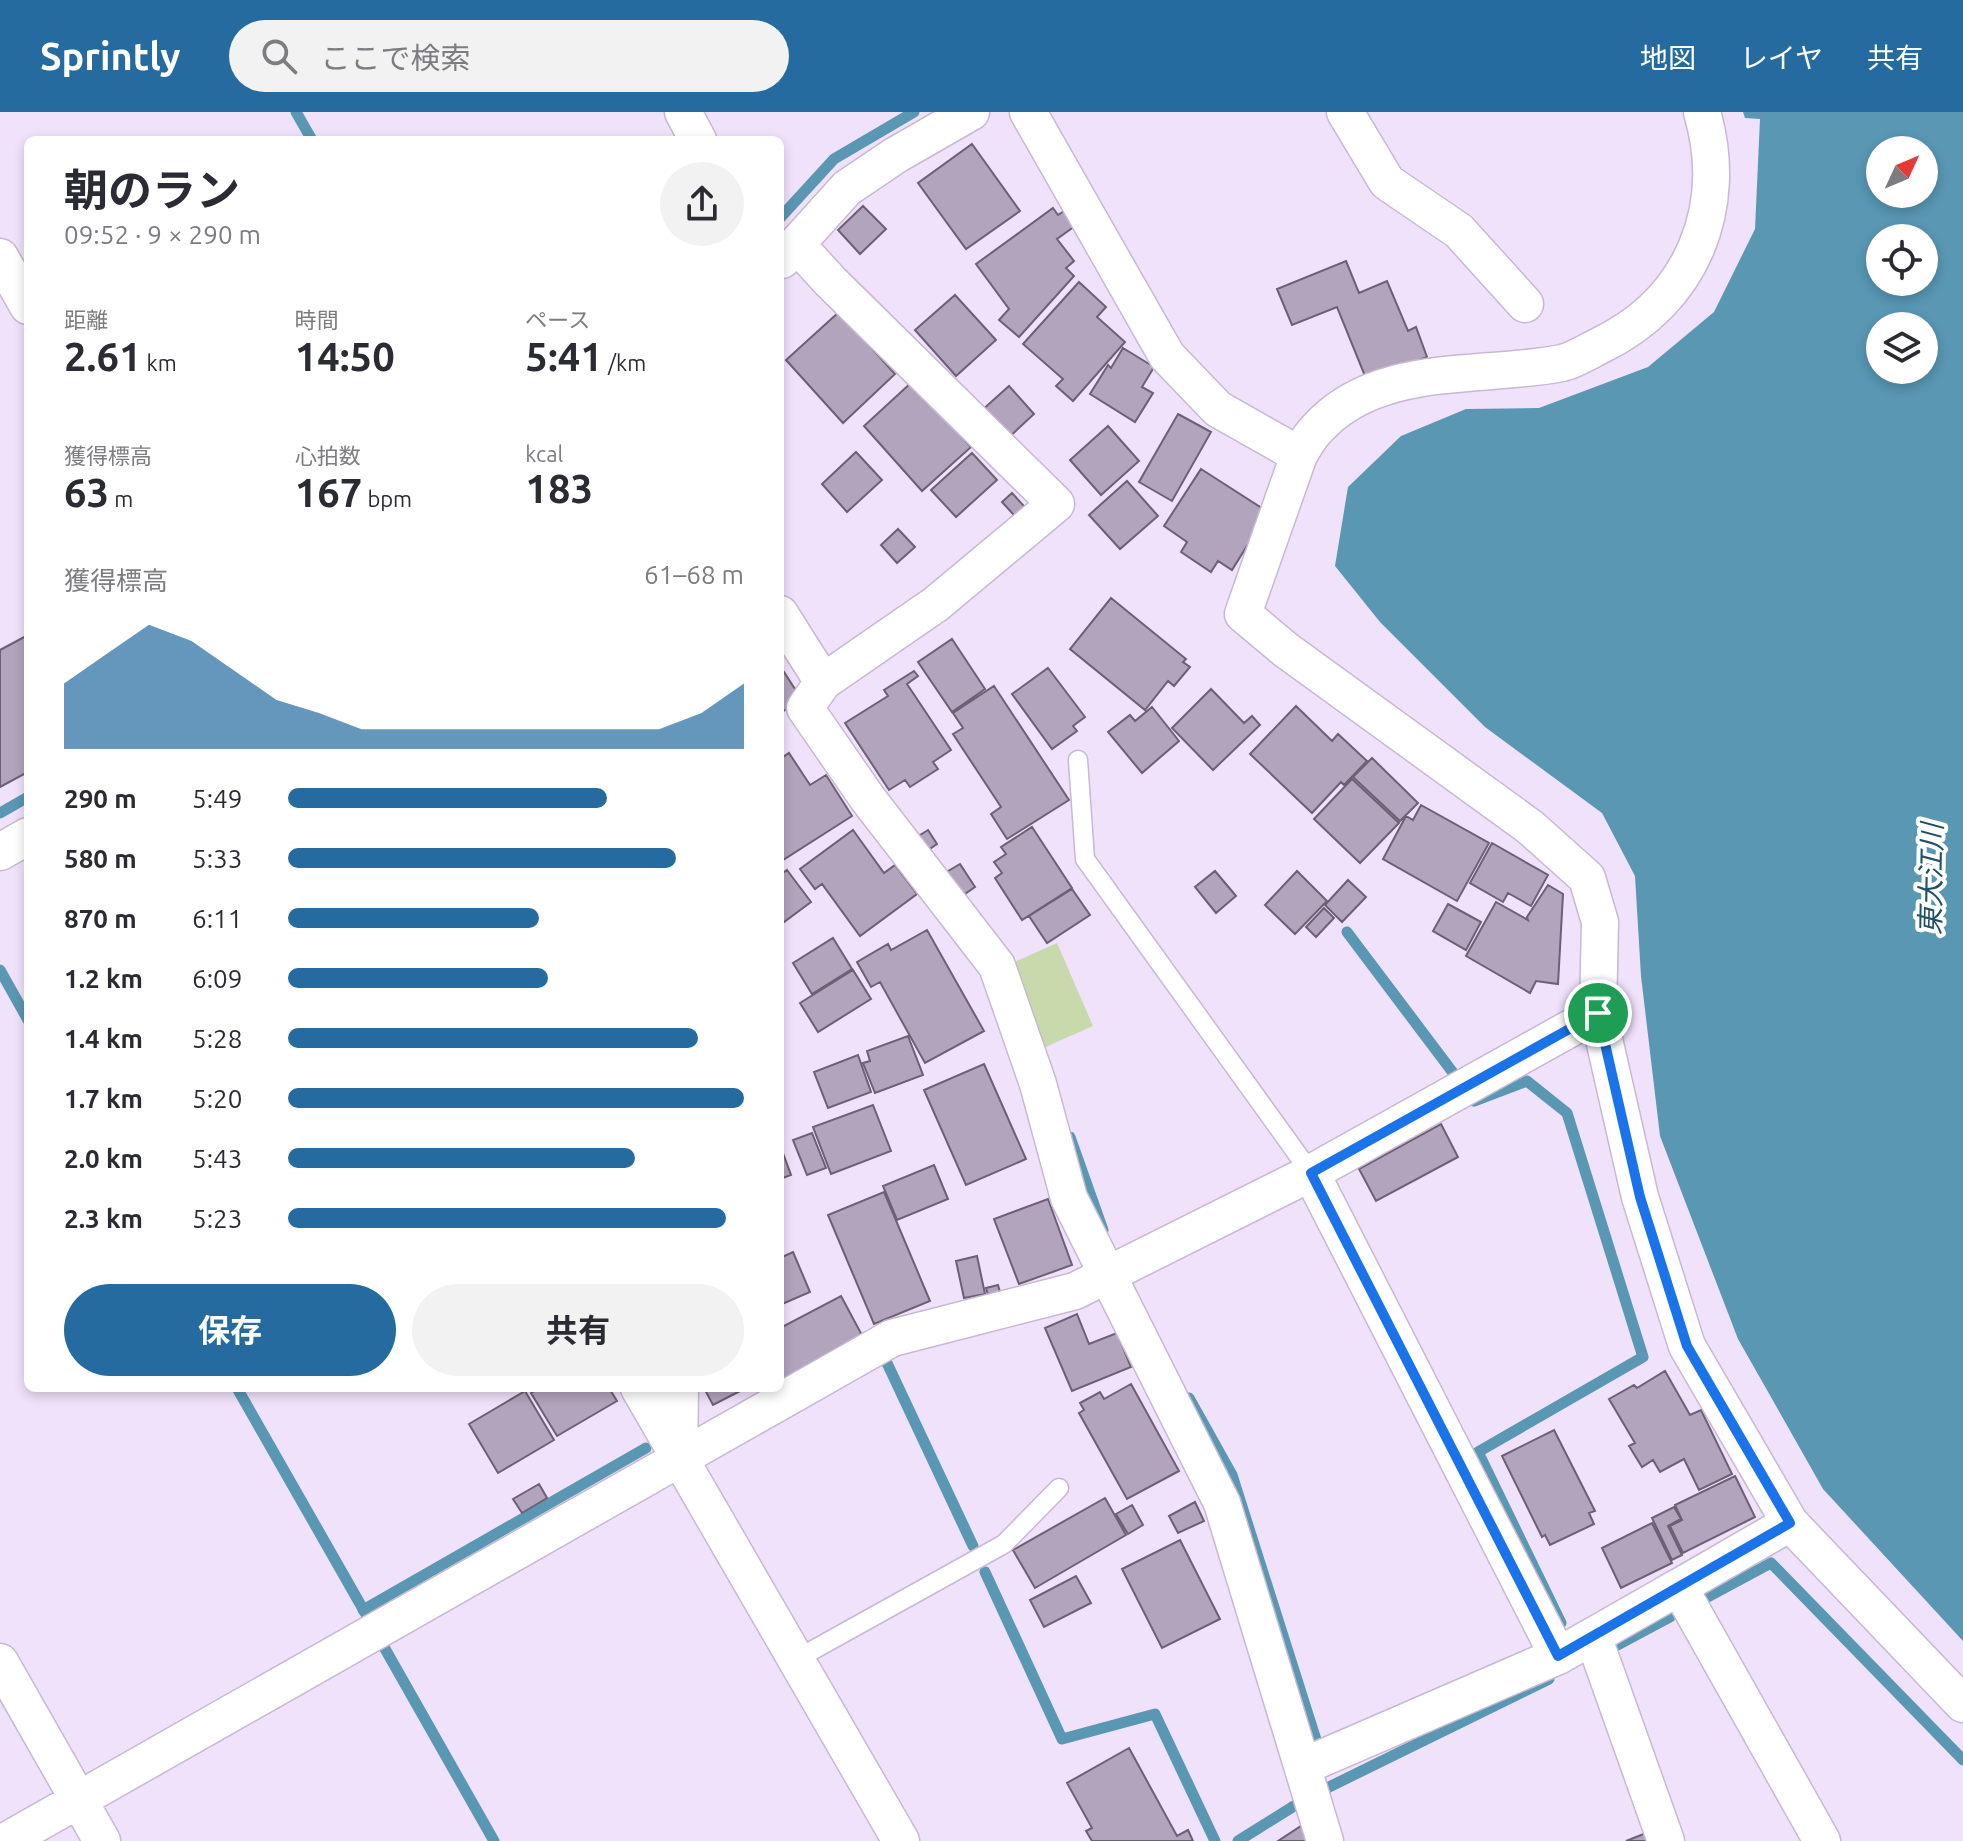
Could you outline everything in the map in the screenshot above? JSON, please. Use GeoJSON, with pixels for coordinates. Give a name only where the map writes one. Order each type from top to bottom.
{"type":"FeatureCollection","features":[{"type":"Feature","properties":{"kind":"street"},"geometry":{"type":"LineString","coordinates":[[683,112],[696,136]]}},
{"type":"Feature","properties":{"kind":"street"},"geometry":{"type":"LineString","coordinates":[[971,112],[896,155],[847,188],[789,254],[830,281],[1056,504],[936,604],[823,682],[805,708],[868,799],[997,966],[1038,1084],[1069,1198],[1222,1503],[1325,1841]]}},
{"type":"Feature","properties":{"kind":"street"},"geometry":{"type":"LineString","coordinates":[[1028,112],[1167,356],[1218,409],[1299,455]]}},
{"type":"Feature","properties":{"kind":"street"},"geometry":{"type":"LineString","coordinates":[[1345,112],[1387,182],[1459,231],[1525,304]]}},
{"type":"Feature","properties":{"kind":"street"},"geometry":{"type":"LineString","coordinates":[[1702,112],[1711,142],[1710,199],[1698,249],[1667,296],[1625,334],[1565,363],[1417,377],[1354,400],[1317,429],[1299,455],[1243,614],[1286,650],[1530,827],[1587,878],[1600,922],[1598,1013],[1640,1197],[1687,1346],[1790,1523],[1963,1704]]}},
{"type":"Feature","properties":{"kind":"street"},"geometry":{"type":"LineString","coordinates":[[0,257],[24,299]]}},
{"type":"Feature","properties":{"kind":"street"},"geometry":{"type":"LineString","coordinates":[[784,620],[823,682]]}},
{"type":"Feature","properties":{"kind":"street"},"geometry":{"type":"LineString","coordinates":[[0,852],[24,838]]}},
{"type":"Feature","properties":{"kind":"street"},"geometry":{"type":"LineString","coordinates":[[6,1841],[892,1338],[1075,1291],[1311,1173],[1598,1013]]}},
{"type":"Feature","properties":{"kind":"street"},"geometry":{"type":"LineString","coordinates":[[1311,1173],[1558,1656]]}},
{"type":"Feature","properties":{"kind":"street"},"geometry":{"type":"LineString","coordinates":[[641,1392],[901,1841]]}},
{"type":"Feature","properties":{"kind":"street"},"geometry":{"type":"LineString","coordinates":[[678,1459],[680,1392]]}},
{"type":"Feature","properties":{"kind":"street"},"geometry":{"type":"LineString","coordinates":[[1304,1766],[1558,1656],[1790,1523]]}},
{"type":"Feature","properties":{"kind":"street"},"geometry":{"type":"LineString","coordinates":[[1679,1587],[1822,1841]]}},
{"type":"Feature","properties":{"kind":"street"},"geometry":{"type":"LineString","coordinates":[[1593,1636],[1666,1841]]}},
{"type":"Feature","properties":{"kind":"street"},"geometry":{"type":"LineString","coordinates":[[0,1662],[102,1841]]}},
{"type":"Feature","properties":{"kind":"lane"},"geometry":{"type":"LineString","coordinates":[[1078,760],[1085,859],[1311,1173]]}},
{"type":"Feature","properties":{"kind":"lane"},"geometry":{"type":"LineString","coordinates":[[795,1660],[1004,1544],[1059,1488]]}},
{"type":"Feature","properties":{"kind":"green space"},"geometry":{"type":"Polygon","coordinates":[[[1057,943],[1093,1026],[1041,1049],[1010,964],[1057,943]]]}},
{"type":"Feature","properties":{"kind":"water","name":"東大江川"},"geometry":{"type":"Polygon","coordinates":[[[1743,112],[1963,112],[1963,1641],[1823,1489],[1738,1339],[1660,1136],[1641,976],[1635,876],[1602,813],[1485,727],[1380,622],[1335,566],[1348,487],[1401,436],[1466,409],[1539,408],[1648,367],[1714,312],[1755,229],[1760,119],[1745,118],[1743,112]]]}},
{"type":"Feature","properties":{"kind":"building"},"geometry":{"type":"Polygon","coordinates":[[[972,144],[1020,211],[966,249],[918,183],[972,144]]]}},
{"type":"Feature","properties":{"kind":"building"},"geometry":{"type":"Polygon","coordinates":[[[863,206],[886,229],[860,254],[838,230],[863,206]]]}},
{"type":"Feature","properties":{"kind":"building"},"geometry":{"type":"Polygon","coordinates":[[[1053,208],[1058,215],[1064,211],[1075,226],[1057,239],[1074,261],[1066,268],[1074,276],[1019,337],[999,320],[1009,309],[976,264],[1053,208]]]}},
{"type":"Feature","properties":{"kind":"building"},"geometry":{"type":"Polygon","coordinates":[[[1346,261],[1359,293],[1387,281],[1408,331],[1416,327],[1427,357],[1367,381],[1337,307],[1292,325],[1277,289],[1346,261]]]}},
{"type":"Feature","properties":{"kind":"building"},"geometry":{"type":"Polygon","coordinates":[[[1079,282],[1106,307],[1097,317],[1125,342],[1073,401],[1056,386],[1063,379],[1023,344],[1079,282]]]}},
{"type":"Feature","properties":{"kind":"building"},"geometry":{"type":"Polygon","coordinates":[[[955,295],[996,340],[956,376],[915,330],[955,295]]]}},
{"type":"Feature","properties":{"kind":"building"},"geometry":{"type":"Polygon","coordinates":[[[839,312],[895,374],[843,423],[786,360],[839,312]]]}},
{"type":"Feature","properties":{"kind":"building"},"geometry":{"type":"Polygon","coordinates":[[[1123,348],[1154,367],[1142,387],[1153,393],[1135,422],[1090,394],[1123,348]]]}},
{"type":"Feature","properties":{"kind":"building"},"geometry":{"type":"Polygon","coordinates":[[[912,382],[971,447],[922,491],[864,426],[912,382]]]}},
{"type":"Feature","properties":{"kind":"building"},"geometry":{"type":"Polygon","coordinates":[[[1009,386],[1034,414],[1006,440],[980,412],[1009,386]]]}},
{"type":"Feature","properties":{"kind":"building"},"geometry":{"type":"Polygon","coordinates":[[[1178,414],[1211,432],[1172,501],[1139,482],[1178,414]]]}},
{"type":"Feature","properties":{"kind":"building"},"geometry":{"type":"Polygon","coordinates":[[[1108,426],[1139,461],[1101,495],[1070,460],[1108,426]]]}},
{"type":"Feature","properties":{"kind":"building"},"geometry":{"type":"Polygon","coordinates":[[[856,452],[882,480],[847,512],[822,484],[856,452]]]}},
{"type":"Feature","properties":{"kind":"building"},"geometry":{"type":"Polygon","coordinates":[[[972,453],[997,480],[956,517],[931,490],[972,453]]]}},
{"type":"Feature","properties":{"kind":"building"},"geometry":{"type":"Polygon","coordinates":[[[1201,469],[1268,512],[1232,570],[1218,561],[1211,572],[1181,552],[1187,542],[1164,526],[1201,469]]]}},
{"type":"Feature","properties":{"kind":"building"},"geometry":{"type":"Polygon","coordinates":[[[1127,481],[1158,516],[1120,549],[1089,515],[1127,481]]]}},
{"type":"Feature","properties":{"kind":"building"},"geometry":{"type":"Polygon","coordinates":[[[1012,493],[1033,516],[1023,525],[1002,502],[1012,493]]]}},
{"type":"Feature","properties":{"kind":"building"},"geometry":{"type":"Polygon","coordinates":[[[898,529],[915,547],[897,563],[881,545],[898,529]]]}},
{"type":"Feature","properties":{"kind":"building"},"geometry":{"type":"Polygon","coordinates":[[[1111,598],[1186,659],[1183,662],[1190,667],[1174,686],[1168,681],[1145,710],[1070,649],[1111,598]]]}},
{"type":"Feature","properties":{"kind":"building"},"geometry":{"type":"Polygon","coordinates":[[[24,637],[24,774],[0,787],[0,650],[24,637]]]}},
{"type":"Feature","properties":{"kind":"building"},"geometry":{"type":"Polygon","coordinates":[[[952,639],[985,689],[952,712],[918,662],[952,639]]]}},
{"type":"Feature","properties":{"kind":"building"},"geometry":{"type":"Polygon","coordinates":[[[1048,668],[1085,717],[1073,726],[1077,731],[1052,749],[1012,694],[1048,668]]]}},
{"type":"Feature","properties":{"kind":"building"},"geometry":{"type":"Polygon","coordinates":[[[914,671],[918,676],[907,684],[951,750],[933,762],[938,769],[910,787],[905,780],[889,790],[845,723],[888,696],[884,690],[914,671]]]}},
{"type":"Feature","properties":{"kind":"building"},"geometry":{"type":"Polygon","coordinates":[[[784,672],[802,700],[784,711],[784,672]]]}},
{"type":"Feature","properties":{"kind":"building"},"geometry":{"type":"Polygon","coordinates":[[[994,686],[1069,800],[1007,839],[991,814],[1001,807],[953,734],[963,728],[953,713],[994,686]]]}},
{"type":"Feature","properties":{"kind":"building"},"geometry":{"type":"Polygon","coordinates":[[[1211,689],[1244,723],[1252,716],[1260,725],[1213,770],[1172,728],[1211,689]]]}},
{"type":"Feature","properties":{"kind":"building"},"geometry":{"type":"Polygon","coordinates":[[[1296,706],[1332,741],[1338,734],[1367,761],[1344,785],[1341,782],[1312,813],[1250,754],[1296,706]]]}},
{"type":"Feature","properties":{"kind":"building"},"geometry":{"type":"Polygon","coordinates":[[[1152,707],[1179,741],[1142,773],[1108,732],[1130,715],[1135,721],[1152,707]]]}},
{"type":"Feature","properties":{"kind":"building"},"geometry":{"type":"Polygon","coordinates":[[[789,753],[810,785],[826,775],[852,816],[784,859],[784,756],[789,753]]]}},
{"type":"Feature","properties":{"kind":"building"},"geometry":{"type":"Polygon","coordinates":[[[1372,758],[1418,803],[1400,821],[1353,777],[1372,758]]]}},
{"type":"Feature","properties":{"kind":"building"},"geometry":{"type":"Polygon","coordinates":[[[1352,779],[1399,823],[1360,863],[1314,819],[1352,779]]]}},
{"type":"Feature","properties":{"kind":"building"},"geometry":{"type":"Polygon","coordinates":[[[1421,805],[1489,843],[1457,901],[1383,859],[1406,816],[1413,820],[1421,805]]]}},
{"type":"Feature","properties":{"kind":"building"},"geometry":{"type":"Polygon","coordinates":[[[1032,827],[1072,888],[1022,920],[995,878],[1002,873],[994,862],[1006,854],[1001,847],[1032,827]]]}},
{"type":"Feature","properties":{"kind":"building"},"geometry":{"type":"Polygon","coordinates":[[[853,830],[884,873],[895,865],[917,894],[860,936],[822,884],[815,889],[800,869],[853,830]]]}},
{"type":"Feature","properties":{"kind":"building"},"geometry":{"type":"Polygon","coordinates":[[[928,830],[937,844],[921,855],[912,840],[928,830]]]}},
{"type":"Feature","properties":{"kind":"building"},"geometry":{"type":"Polygon","coordinates":[[[1492,843],[1548,875],[1531,906],[1508,893],[1503,902],[1470,883],[1492,843]]]}},
{"type":"Feature","properties":{"kind":"building"},"geometry":{"type":"Polygon","coordinates":[[[960,864],[975,887],[959,898],[943,874],[960,864]]]}},
{"type":"Feature","properties":{"kind":"building"},"geometry":{"type":"Polygon","coordinates":[[[787,870],[811,902],[784,922],[784,872],[787,870]]]}},
{"type":"Feature","properties":{"kind":"building"},"geometry":{"type":"Polygon","coordinates":[[[1215,871],[1236,896],[1216,913],[1195,887],[1215,871]]]}},
{"type":"Feature","properties":{"kind":"building"},"geometry":{"type":"Polygon","coordinates":[[[1297,871],[1327,901],[1295,934],[1265,905],[1297,871]]]}},
{"type":"Feature","properties":{"kind":"building"},"geometry":{"type":"Polygon","coordinates":[[[1348,880],[1366,897],[1342,922],[1325,905],[1348,880]]]}},
{"type":"Feature","properties":{"kind":"building"},"geometry":{"type":"Polygon","coordinates":[[[1548,885],[1563,894],[1558,984],[1536,981],[1530,993],[1466,956],[1496,902],[1528,920],[1548,885]]]}},
{"type":"Feature","properties":{"kind":"building"},"geometry":{"type":"Polygon","coordinates":[[[1072,889],[1090,915],[1047,943],[1029,916],[1072,889]]]}},
{"type":"Feature","properties":{"kind":"building"},"geometry":{"type":"Polygon","coordinates":[[[1448,904],[1481,922],[1466,950],[1433,931],[1448,904]]]}},
{"type":"Feature","properties":{"kind":"building"},"geometry":{"type":"Polygon","coordinates":[[[1324,908],[1334,918],[1316,937],[1306,927],[1324,908]]]}},
{"type":"Feature","properties":{"kind":"building"},"geometry":{"type":"Polygon","coordinates":[[[927,930],[984,1031],[925,1063],[880,982],[871,987],[857,962],[888,944],[891,950],[927,930]]]}},
{"type":"Feature","properties":{"kind":"building"},"geometry":{"type":"Polygon","coordinates":[[[833,938],[852,969],[812,994],[793,963],[833,938]]]}},
{"type":"Feature","properties":{"kind":"building"},"geometry":{"type":"Polygon","coordinates":[[[853,970],[871,999],[818,1032],[800,1003],[853,970]]]}},
{"type":"Feature","properties":{"kind":"building"},"geometry":{"type":"Polygon","coordinates":[[[908,1036],[923,1075],[875,1093],[863,1063],[870,1061],[867,1051],[908,1036]]]}},
{"type":"Feature","properties":{"kind":"building"},"geometry":{"type":"Polygon","coordinates":[[[858,1055],[871,1092],[828,1108],[814,1072],[858,1055]]]}},
{"type":"Feature","properties":{"kind":"building"},"geometry":{"type":"Polygon","coordinates":[[[984,1064],[1026,1159],[966,1185],[924,1090],[984,1064]]]}},
{"type":"Feature","properties":{"kind":"building"},"geometry":{"type":"Polygon","coordinates":[[[873,1105],[891,1151],[831,1174],[813,1127],[873,1105]]]}},
{"type":"Feature","properties":{"kind":"building"},"geometry":{"type":"Polygon","coordinates":[[[1441,1124],[1458,1157],[1376,1201],[1359,1169],[1441,1124]]]}},
{"type":"Feature","properties":{"kind":"building"},"geometry":{"type":"Polygon","coordinates":[[[812,1133],[826,1168],[807,1175],[793,1140],[812,1133]]]}},
{"type":"Feature","properties":{"kind":"building"},"geometry":{"type":"Polygon","coordinates":[[[784,1156],[791,1175],[784,1178],[784,1156]]]}},
{"type":"Feature","properties":{"kind":"building"},"geometry":{"type":"Polygon","coordinates":[[[934,1165],[948,1199],[897,1220],[883,1186],[934,1165]]]}},
{"type":"Feature","properties":{"kind":"building"},"geometry":{"type":"Polygon","coordinates":[[[884,1192],[930,1301],[874,1324],[828,1215],[884,1192]]]}},
{"type":"Feature","properties":{"kind":"building"},"geometry":{"type":"Polygon","coordinates":[[[1048,1199],[1072,1265],[1019,1284],[994,1219],[1048,1199]]]}},
{"type":"Feature","properties":{"kind":"building"},"geometry":{"type":"Polygon","coordinates":[[[793,1252],[810,1292],[784,1303],[784,1256],[793,1252]]]}},
{"type":"Feature","properties":{"kind":"building"},"geometry":{"type":"Polygon","coordinates":[[[977,1256],[985,1294],[964,1298],[956,1261],[977,1256]]]}},
{"type":"Feature","properties":{"kind":"building"},"geometry":{"type":"Polygon","coordinates":[[[998,1285],[1000,1292],[988,1295],[986,1288],[998,1285]]]}},
{"type":"Feature","properties":{"kind":"building"},"geometry":{"type":"Polygon","coordinates":[[[841,1296],[863,1337],[784,1379],[784,1326],[841,1296]]]}},
{"type":"Feature","properties":{"kind":"building"},"geometry":{"type":"Polygon","coordinates":[[[1077,1314],[1089,1344],[1117,1333],[1131,1367],[1072,1391],[1045,1328],[1077,1314]]]}},
{"type":"Feature","properties":{"kind":"building"},"geometry":{"type":"Polygon","coordinates":[[[1665,1371],[1690,1415],[1701,1410],[1732,1474],[1699,1490],[1684,1459],[1660,1472],[1653,1460],[1642,1467],[1629,1446],[1635,1443],[1609,1399],[1634,1385],[1637,1388],[1665,1371]]]}},
{"type":"Feature","properties":{"kind":"building"},"geometry":{"type":"Polygon","coordinates":[[[1131,1384],[1179,1471],[1127,1499],[1079,1413],[1084,1410],[1080,1403],[1100,1392],[1104,1399],[1131,1384]]]}},
{"type":"Feature","properties":{"kind":"building"},"geometry":{"type":"Polygon","coordinates":[[[526,1392],[554,1440],[498,1473],[469,1424],[526,1392]]]}},
{"type":"Feature","properties":{"kind":"building"},"geometry":{"type":"Polygon","coordinates":[[[611,1392],[617,1401],[557,1436],[531,1393],[611,1392]]]}},
{"type":"Feature","properties":{"kind":"building"},"geometry":{"type":"Polygon","coordinates":[[[706,1392],[738,1392],[713,1405],[706,1392]]]}},
{"type":"Feature","properties":{"kind":"building"},"geometry":{"type":"Polygon","coordinates":[[[1554,1430],[1595,1511],[1589,1513],[1594,1524],[1550,1545],[1545,1535],[1542,1537],[1502,1456],[1554,1430]]]}},
{"type":"Feature","properties":{"kind":"building"},"geometry":{"type":"Polygon","coordinates":[[[1735,1476],[1755,1517],[1683,1553],[1670,1526],[1682,1520],[1675,1505],[1735,1476]]]}},
{"type":"Feature","properties":{"kind":"building"},"geometry":{"type":"Polygon","coordinates":[[[539,1484],[547,1498],[522,1513],[513,1499],[539,1484]]]}},
{"type":"Feature","properties":{"kind":"building"},"geometry":{"type":"Polygon","coordinates":[[[1105,1498],[1126,1535],[1035,1588],[1013,1550],[1105,1498]]]}},
{"type":"Feature","properties":{"kind":"building"},"geometry":{"type":"Polygon","coordinates":[[[1195,1502],[1204,1521],[1178,1533],[1169,1516],[1195,1502]]]}},
{"type":"Feature","properties":{"kind":"building"},"geometry":{"type":"Polygon","coordinates":[[[1132,1505],[1143,1525],[1128,1534],[1116,1514],[1132,1505]]]}},
{"type":"Feature","properties":{"kind":"building"},"geometry":{"type":"Polygon","coordinates":[[[1674,1507],[1681,1519],[1668,1526],[1682,1555],[1672,1560],[1652,1518],[1674,1507]]]}},
{"type":"Feature","properties":{"kind":"building"},"geometry":{"type":"Polygon","coordinates":[[[1652,1523],[1672,1563],[1621,1588],[1602,1548],[1652,1523]]]}},
{"type":"Feature","properties":{"kind":"building"},"geometry":{"type":"Polygon","coordinates":[[[1180,1540],[1220,1619],[1162,1648],[1122,1569],[1180,1540]]]}},
{"type":"Feature","properties":{"kind":"building"},"geometry":{"type":"Polygon","coordinates":[[[1076,1576],[1091,1603],[1044,1627],[1030,1600],[1076,1576]]]}},
{"type":"Feature","properties":{"kind":"building"},"geometry":{"type":"Polygon","coordinates":[[[1129,1748],[1177,1836],[1188,1830],[1193,1841],[1092,1841],[1086,1831],[1092,1828],[1067,1783],[1129,1748]]]}},
{"type":"Feature","properties":{"kind":"building"},"geometry":{"type":"Polygon","coordinates":[[[1301,1826],[1310,1841],[1278,1841],[1301,1826]]]}},
{"type":"Feature","properties":{"kind":"building"},"geometry":{"type":"Polygon","coordinates":[[[1646,1833],[1649,1841],[1626,1841],[1646,1833]]]}},
{"type":"Feature","properties":{"kind":"waterway"},"geometry":{"type":"LineString","coordinates":[[296,112],[310,136]]}},
{"type":"Feature","properties":{"kind":"waterway"},"geometry":{"type":"LineString","coordinates":[[784,214],[834,159],[914,112]]}},
{"type":"Feature","properties":{"kind":"waterway"},"geometry":{"type":"LineString","coordinates":[[0,813],[24,799]]}},
{"type":"Feature","properties":{"kind":"waterway"},"geometry":{"type":"LineString","coordinates":[[1347,932],[1454,1074]]}},
{"type":"Feature","properties":{"kind":"waterway"},"geometry":{"type":"LineString","coordinates":[[0,970],[24,1013]]}},
{"type":"Feature","properties":{"kind":"waterway"},"geometry":{"type":"LineString","coordinates":[[1474,1101],[1527,1081],[1567,1113],[1643,1357],[1478,1452],[1561,1623]]}},
{"type":"Feature","properties":{"kind":"waterway"},"geometry":{"type":"LineString","coordinates":[[1070,1137],[1103,1230]]}},
{"type":"Feature","properties":{"kind":"waterway"},"geometry":{"type":"LineString","coordinates":[[887,1363],[973,1546]]}},
{"type":"Feature","properties":{"kind":"waterway"},"geometry":{"type":"LineString","coordinates":[[239,1392],[367,1616]]}},
{"type":"Feature","properties":{"kind":"waterway"},"geometry":{"type":"LineString","coordinates":[[1189,1398],[1232,1475],[1317,1743]]}},
{"type":"Feature","properties":{"kind":"waterway"},"geometry":{"type":"LineString","coordinates":[[363,1610],[646,1448]]}},
{"type":"Feature","properties":{"kind":"waterway"},"geometry":{"type":"LineString","coordinates":[[1704,1599],[1771,1563],[1963,1760]]}},
{"type":"Feature","properties":{"kind":"waterway"},"geometry":{"type":"LineString","coordinates":[[985,1572],[1062,1739],[1155,1714],[1215,1841]]}},
{"type":"Feature","properties":{"kind":"waterway"},"geometry":{"type":"LineString","coordinates":[[1612,1648],[1670,1617]]}},
{"type":"Feature","properties":{"kind":"waterway"},"geometry":{"type":"LineString","coordinates":[[384,1647],[494,1841]]}},
{"type":"Feature","properties":{"kind":"waterway"},"geometry":{"type":"LineString","coordinates":[[1327,1788],[1549,1679]]}},
{"type":"Feature","properties":{"kind":"waterway"},"geometry":{"type":"LineString","coordinates":[[1238,1841],[1294,1806]]}},
{"type":"Feature","properties":{"kind":"route"},"geometry":{"type":"LineString","coordinates":[[1598,1013],[1640,1197],[1687,1346],[1790,1523],[1558,1656],[1311,1173],[1598,1013]]}}]}
